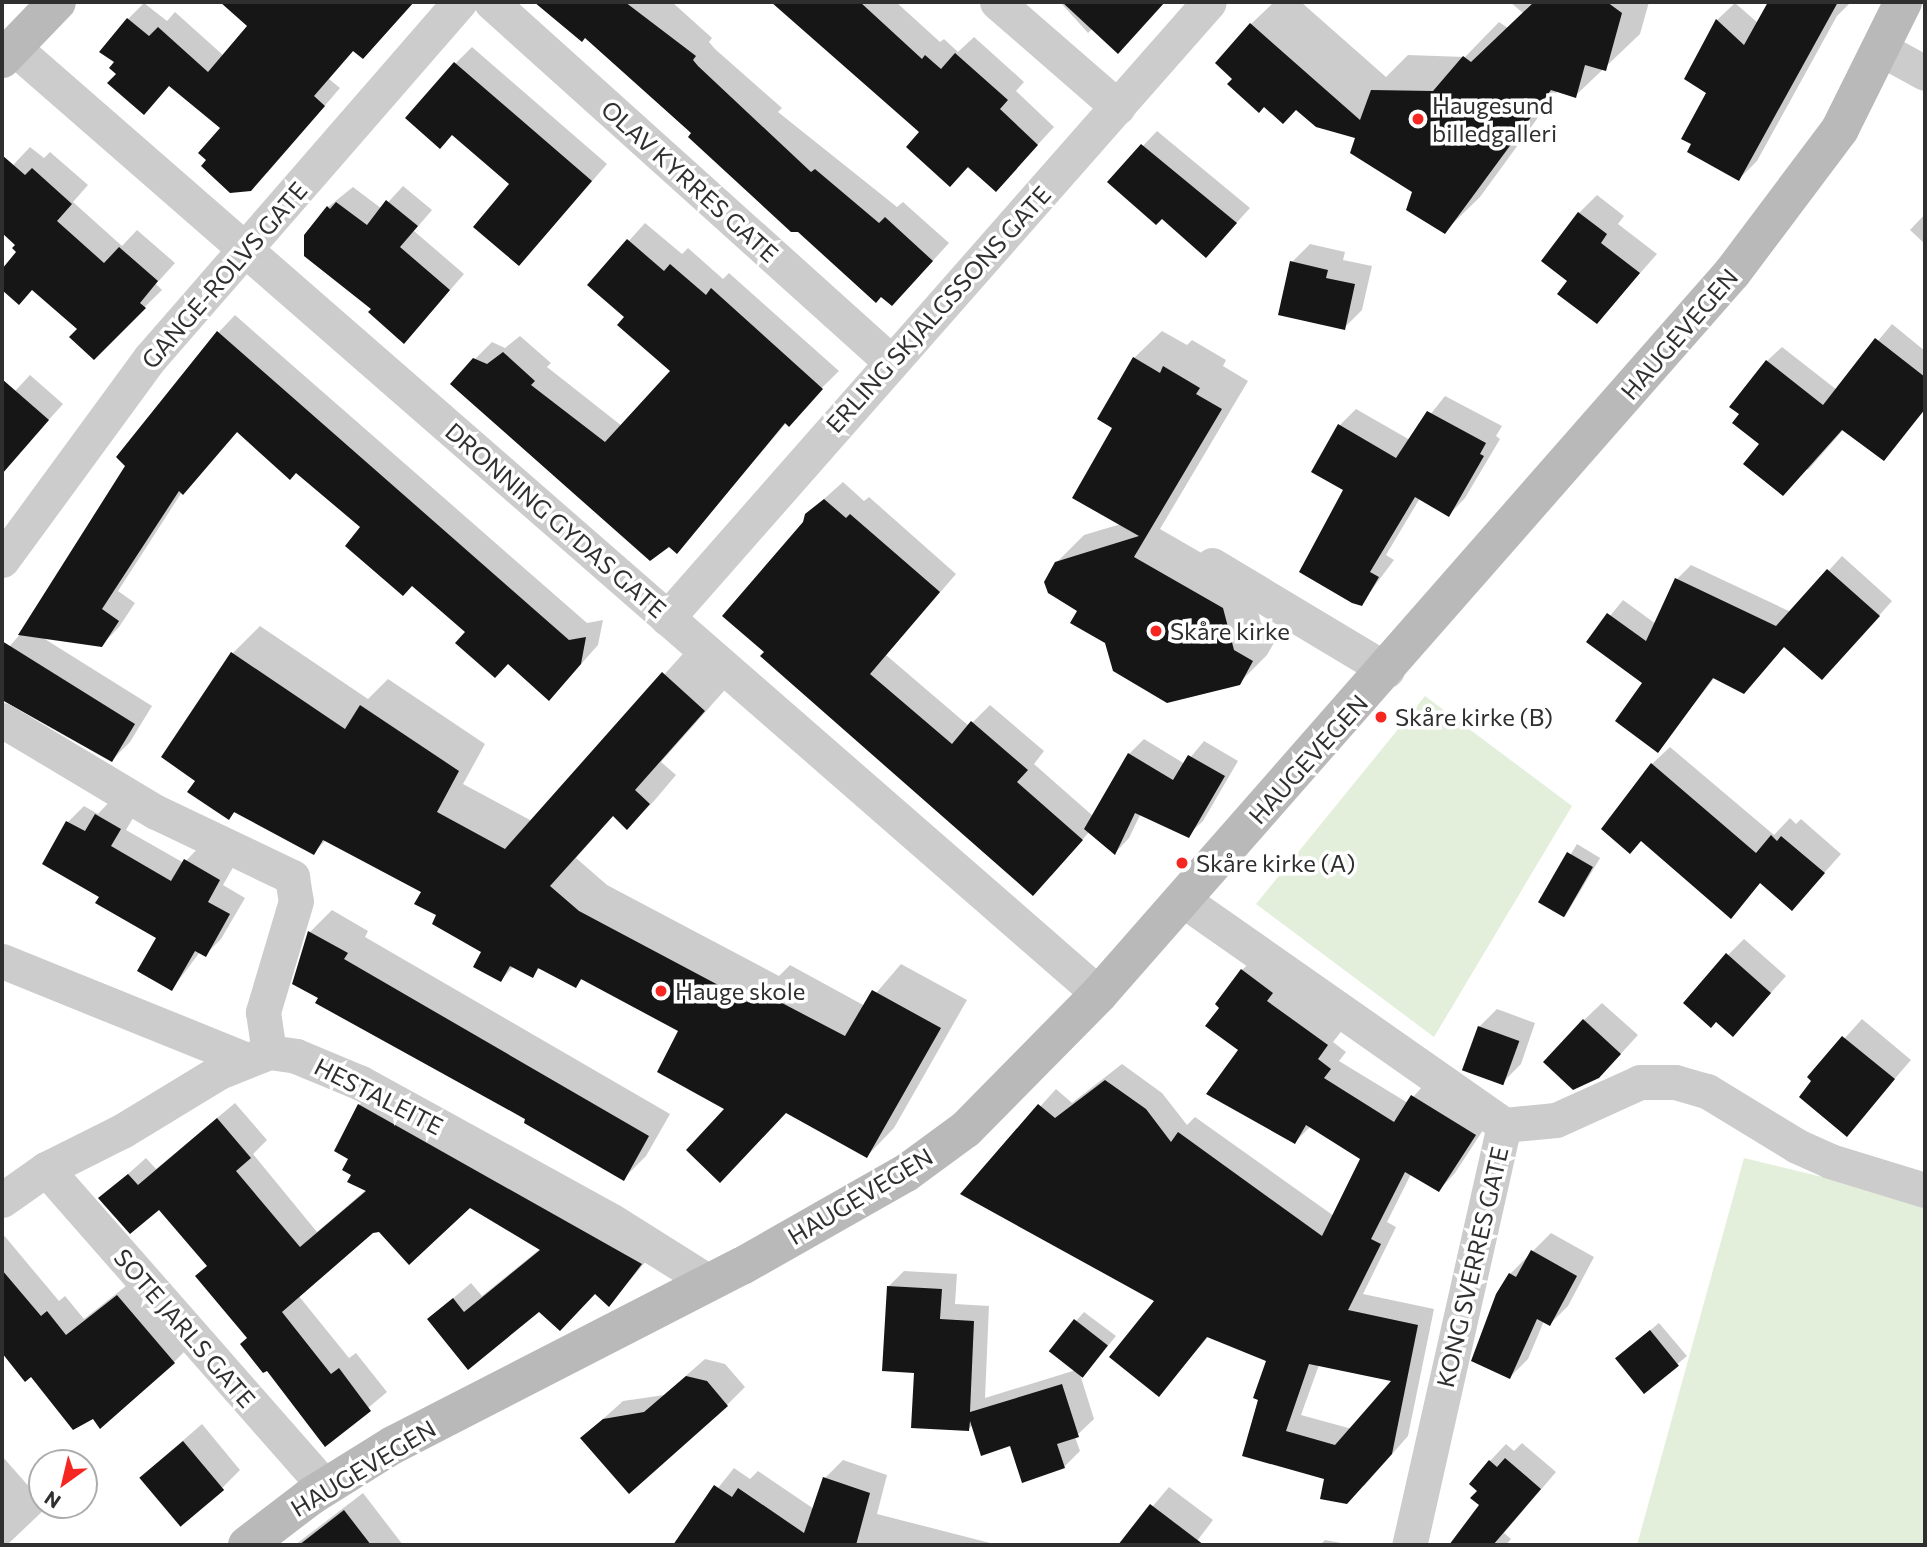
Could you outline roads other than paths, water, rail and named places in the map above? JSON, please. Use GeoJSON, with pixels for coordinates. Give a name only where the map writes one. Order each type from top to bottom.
{"type":"FeatureCollection","features":[{"type":"Feature","properties":{"kind":"street"},"geometry":{"type":"LineString","coordinates":[[7,53],[57,2]]}},
{"type":"Feature","properties":{"kind":"street","name":"GANGE-ROLVS GATE"},"geometry":{"type":"LineString","coordinates":[[2,559],[135,376],[460,2]]}},
{"type":"Feature","properties":{"kind":"street","name":"OLAV KYRRES GATE"},"geometry":{"type":"LineString","coordinates":[[491,2],[890,361]]}},
{"type":"Feature","properties":{"kind":"street"},"geometry":{"type":"LineString","coordinates":[[998,2],[1118,107]]}},
{"type":"Feature","properties":{"kind":"street","name":"ERLING SKJALGSSONS GATE"},"geometry":{"type":"LineString","coordinates":[[667,618],[890,361],[1209,2]]}},
{"type":"Feature","properties":{"kind":"street","name":"HAUGEVEGEN"},"geometry":{"type":"LineString","coordinates":[[247,1545],[325,1487],[393,1445],[709,1282],[916,1166],[966,1129],[1099,994],[1183,900],[1387,670],[1787,205],[1840,129],[1903,2]]}},
{"type":"Feature","properties":{"kind":"street"},"geometry":{"type":"LineString","coordinates":[[1881,49],[1925,73]]}},
{"type":"Feature","properties":{"kind":"street","name":"DRONNING GYDAS GATE"},"geometry":{"type":"LineString","coordinates":[[7,53],[248,249],[1099,994]]}},
{"type":"Feature","properties":{"kind":"street","name":"HAUGEVEGEN"},"geometry":{"type":"LineString","coordinates":[[1212,565],[1387,670]]}},
{"type":"Feature","properties":{"kind":"street"},"geometry":{"type":"LineString","coordinates":[[2,720],[156,812],[292,877],[296,901],[263,1012],[257,1055]]}},
{"type":"Feature","properties":{"kind":"street","name":"KONG SVERRES GATE"},"geometry":{"type":"LineString","coordinates":[[1183,900],[1504,1125],[1409,1545]]}},
{"type":"Feature","properties":{"kind":"street"},"geometry":{"type":"LineString","coordinates":[[2,961],[257,1055]]}},
{"type":"Feature","properties":{"kind":"street"},"geometry":{"type":"LineString","coordinates":[[17,1185],[257,1055]]}},
{"type":"Feature","properties":{"kind":"street","name":"HESTALEITE"},"geometry":{"type":"LineString","coordinates":[[257,1055],[296,1056],[361,1083],[612,1222],[709,1282]]}},
{"type":"Feature","properties":{"kind":"street"},"geometry":{"type":"LineString","coordinates":[[1504,1125],[1556,1121],[1640,1082],[1675,1082],[1707,1091],[1797,1146],[1830,1161],[1925,1190]]}},
{"type":"Feature","properties":{"kind":"street","name":"SOTE JARLS GATE"},"geometry":{"type":"LineString","coordinates":[[17,1185],[325,1487]]}},
{"type":"Feature","properties":{"kind":"place","name":"Haugesund billedgalleri"},"geometry":{"type":"Point","coordinates":[1418,119]}},
{"type":"Feature","properties":{"kind":"place","name":"Skåre kirke"},"geometry":{"type":"Point","coordinates":[1156,631]}},
{"type":"Feature","properties":{"kind":"place","name":"Skåre kirke (B)"},"geometry":{"type":"Point","coordinates":[1381,717]}},
{"type":"Feature","properties":{"kind":"place","name":"Skåre kirke (A)"},"geometry":{"type":"Point","coordinates":[1182,863]}},
{"type":"Feature","properties":{"kind":"place","name":"Hauge skole"},"geometry":{"type":"Point","coordinates":[661,991]}}]}
